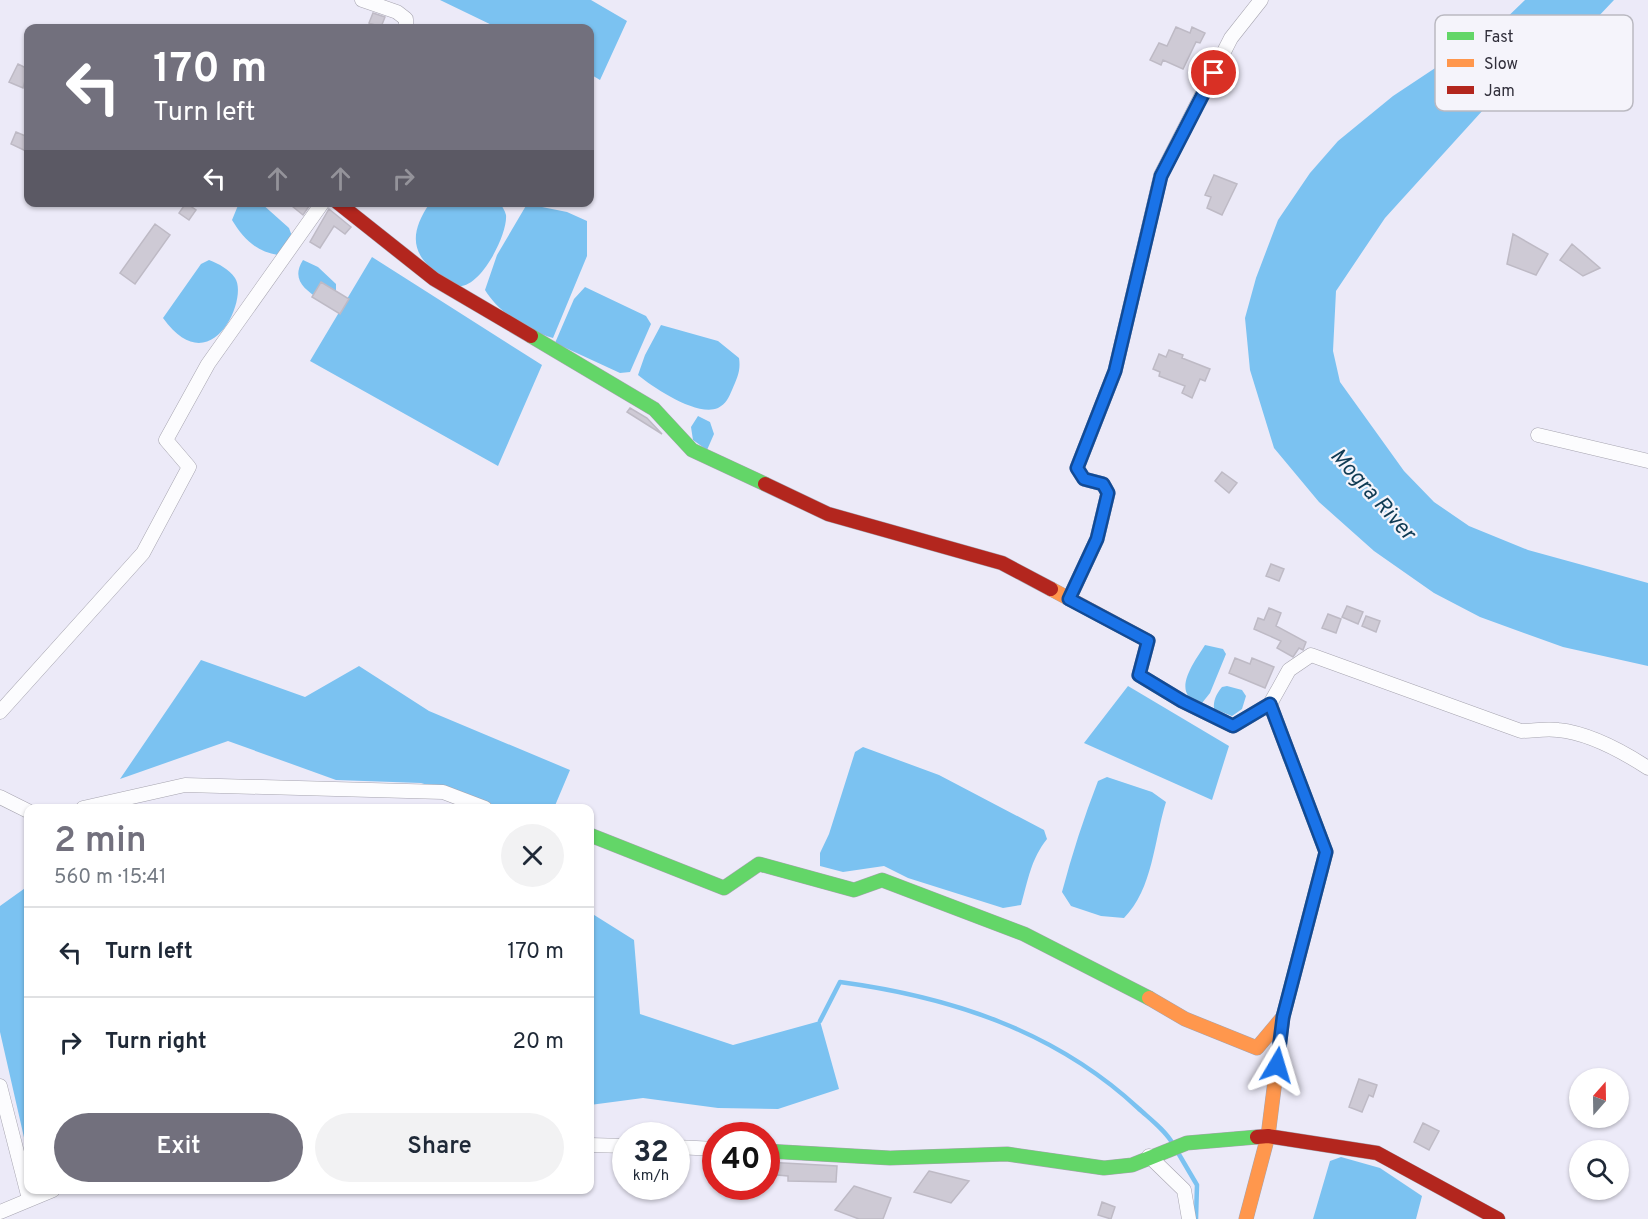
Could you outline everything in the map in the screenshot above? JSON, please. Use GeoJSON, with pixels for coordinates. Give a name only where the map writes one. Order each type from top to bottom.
{"type":"FeatureCollection","features":[{"type":"Feature","properties":{"kind":"street"},"geometry":{"type":"LineString","coordinates":[[362,0],[397,12],[406,19],[406,24]]}},
{"type":"Feature","properties":{"kind":"street"},"geometry":{"type":"LineString","coordinates":[[1069,599],[1097,539],[1108,493],[1103,484],[1084,479],[1077,468],[1115,371],[1161,176],[1231,38],[1261,0]]}},
{"type":"Feature","properties":{"kind":"street"},"geometry":{"type":"LineString","coordinates":[[0,712],[142,553],[189,466],[166,440],[208,364],[319,207]]}},
{"type":"Feature","properties":{"kind":"street"},"geometry":{"type":"LineString","coordinates":[[343,207],[434,279],[654,409],[692,450],[828,514],[1002,563],[1148,641],[1139,675],[1182,701],[1233,726],[1270,704],[1289,670],[1311,655],[1521,731],[1557,729],[1582,735],[1648,768]]}},
{"type":"Feature","properties":{"kind":"street"},"geometry":{"type":"LineString","coordinates":[[1538,435],[1648,461]]}},
{"type":"Feature","properties":{"kind":"street"},"geometry":{"type":"LineString","coordinates":[[1246,1219],[1268,1136],[1283,1017],[1326,852],[1270,704]]}},
{"type":"Feature","properties":{"kind":"street"},"geometry":{"type":"LineString","coordinates":[[101,804],[185,785],[443,792],[474,804]]}},
{"type":"Feature","properties":{"kind":"street"},"geometry":{"type":"LineString","coordinates":[[0,797],[24,809]]}},
{"type":"Feature","properties":{"kind":"street"},"geometry":{"type":"LineString","coordinates":[[594,837],[724,888],[759,864],[854,890],[882,880],[1024,934],[1126,985],[1185,1019],[1257,1048],[1283,1017]]}},
{"type":"Feature","properties":{"kind":"street"},"geometry":{"type":"LineString","coordinates":[[0,1086],[24,1180]]}},
{"type":"Feature","properties":{"kind":"street"},"geometry":{"type":"LineString","coordinates":[[780,1152],[890,1158],[1007,1154],[1104,1168],[1132,1165],[1149,1156],[1187,1143],[1268,1136],[1377,1154],[1498,1219]]}},
{"type":"Feature","properties":{"kind":"street"},"geometry":{"type":"LineString","coordinates":[[594,1145],[612,1146]]}},
{"type":"Feature","properties":{"kind":"street"},"geometry":{"type":"LineString","coordinates":[[1149,1156],[1184,1190],[1189,1219]]}},
{"type":"Feature","properties":{"kind":"street"},"geometry":{"type":"LineString","coordinates":[[28,1194],[29,1199]]}},
{"type":"Feature","properties":{"kind":"street"},"geometry":{"type":"LineString","coordinates":[[0,1212],[42,1194]]}},
{"type":"Feature","properties":{"kind":"water"},"geometry":{"type":"Polygon","coordinates":[[[440,0],[591,0],[627,21],[600,80],[594,76],[594,24],[490,24],[440,0]]]}},
{"type":"Feature","properties":{"kind":"water"},"geometry":{"type":"Polygon","coordinates":[[[1525,0],[1614,0],[1600,15],[1509,15],[1525,0]]]}},
{"type":"Feature","properties":{"kind":"water","name":"Mogra River"},"geometry":{"type":"Polygon","coordinates":[[[1435,68],[1435,111],[1482,111],[1385,218],[1336,291],[1333,351],[1340,382],[1404,471],[1434,502],[1469,526],[1528,550],[1648,583],[1648,666],[1563,647],[1480,617],[1434,593],[1374,551],[1319,502],[1274,448],[1250,370],[1245,318],[1256,278],[1278,220],[1310,173],[1338,141],[1393,96],[1435,68]]]}},
{"type":"Feature","properties":{"kind":"water"},"geometry":{"type":"Polygon","coordinates":[[[237,207],[265,207],[289,228],[293,239],[278,255],[263,251],[241,233],[232,220],[237,207]]]}},
{"type":"Feature","properties":{"kind":"water"},"geometry":{"type":"Polygon","coordinates":[[[427,207],[502,207],[506,215],[502,235],[491,259],[475,279],[466,285],[457,286],[431,268],[424,260],[416,243],[416,234],[427,207]]]}},
{"type":"Feature","properties":{"kind":"water"},"geometry":{"type":"Polygon","coordinates":[[[525,207],[542,207],[567,212],[587,221],[587,256],[553,338],[515,320],[498,306],[485,290],[497,255],[525,207]]]}},
{"type":"Feature","properties":{"kind":"water"},"geometry":{"type":"Polygon","coordinates":[[[372,257],[542,365],[498,466],[310,361],[372,257]]]}},
{"type":"Feature","properties":{"kind":"water"},"geometry":{"type":"Polygon","coordinates":[[[209,260],[224,267],[235,278],[238,288],[236,302],[231,317],[222,331],[211,340],[196,343],[180,336],[163,318],[201,264],[209,260]]]}},
{"type":"Feature","properties":{"kind":"water"},"geometry":{"type":"Polygon","coordinates":[[[303,260],[318,267],[336,284],[336,292],[319,299],[308,291],[301,283],[298,273],[303,260]]]}},
{"type":"Feature","properties":{"kind":"water"},"geometry":{"type":"Polygon","coordinates":[[[585,287],[646,316],[651,324],[630,372],[620,373],[555,343],[574,299],[585,287]]]}},
{"type":"Feature","properties":{"kind":"water"},"geometry":{"type":"Polygon","coordinates":[[[661,325],[718,341],[739,358],[737,378],[728,398],[721,406],[709,410],[688,405],[665,394],[638,375],[645,355],[661,325]]]}},
{"type":"Feature","properties":{"kind":"water"},"geometry":{"type":"Polygon","coordinates":[[[698,416],[710,422],[714,434],[707,450],[693,440],[691,427],[698,416]]]}},
{"type":"Feature","properties":{"kind":"water"},"geometry":{"type":"Polygon","coordinates":[[[1205,645],[1223,649],[1226,654],[1210,693],[1202,703],[1192,699],[1185,686],[1187,677],[1205,645]]]}},
{"type":"Feature","properties":{"kind":"water"},"geometry":{"type":"Polygon","coordinates":[[[201,660],[305,697],[359,666],[429,711],[570,770],[556,804],[492,804],[421,783],[336,780],[228,741],[120,779],[201,660]]]}},
{"type":"Feature","properties":{"kind":"water"},"geometry":{"type":"Polygon","coordinates":[[[1128,686],[1229,746],[1212,800],[1084,743],[1128,686]]]}},
{"type":"Feature","properties":{"kind":"water"},"geometry":{"type":"Polygon","coordinates":[[[1222,687],[1242,690],[1246,696],[1242,709],[1232,716],[1214,709],[1217,694],[1222,687]]]}},
{"type":"Feature","properties":{"kind":"water"},"geometry":{"type":"Polygon","coordinates":[[[863,747],[939,775],[1044,830],[1047,839],[1034,862],[1021,905],[1003,908],[908,878],[884,866],[843,872],[820,866],[820,853],[829,834],[855,752],[863,747]]]}},
{"type":"Feature","properties":{"kind":"water"},"geometry":{"type":"Polygon","coordinates":[[[1107,777],[1152,792],[1166,802],[1147,879],[1134,906],[1124,918],[1101,916],[1071,906],[1062,892],[1078,836],[1098,781],[1107,777]]]}},
{"type":"Feature","properties":{"kind":"water"},"geometry":{"type":"Polygon","coordinates":[[[24,889],[24,1137],[0,1032],[0,906],[24,889]]]}},
{"type":"Feature","properties":{"kind":"water"},"geometry":{"type":"Polygon","coordinates":[[[594,915],[634,940],[640,1014],[733,1045],[820,1021],[839,1089],[778,1109],[718,1108],[643,1098],[594,1104],[594,915]]]}},
{"type":"Feature","properties":{"kind":"water"},"geometry":{"type":"Polygon","coordinates":[[[1341,1157],[1380,1168],[1422,1196],[1416,1219],[1313,1219],[1330,1161],[1341,1157]]]}},
{"type":"Feature","properties":{"kind":"building"},"geometry":{"type":"Polygon","coordinates":[[[373,13],[385,17],[382,24],[369,23],[373,13]]]}},
{"type":"Feature","properties":{"kind":"building"},"geometry":{"type":"Polygon","coordinates":[[[1176,27],[1190,33],[1192,27],[1205,33],[1200,43],[1196,42],[1183,69],[1163,60],[1161,65],[1150,60],[1159,43],[1167,46],[1176,27]]]}},
{"type":"Feature","properties":{"kind":"building"},"geometry":{"type":"Polygon","coordinates":[[[18,64],[24,67],[23,88],[9,82],[18,64]]]}},
{"type":"Feature","properties":{"kind":"building"},"geometry":{"type":"Polygon","coordinates":[[[16,132],[24,135],[24,150],[11,144],[16,132]]]}},
{"type":"Feature","properties":{"kind":"building"},"geometry":{"type":"Polygon","coordinates":[[[1214,175],[1237,184],[1222,215],[1207,208],[1211,197],[1205,195],[1214,175]]]}},
{"type":"Feature","properties":{"kind":"building"},"geometry":{"type":"Polygon","coordinates":[[[183,207],[192,207],[196,210],[189,220],[179,213],[183,207]]]}},
{"type":"Feature","properties":{"kind":"building"},"geometry":{"type":"Polygon","coordinates":[[[293,207],[309,207],[303,215],[293,207]]]}},
{"type":"Feature","properties":{"kind":"building"},"geometry":{"type":"Polygon","coordinates":[[[329,209],[351,227],[345,234],[334,226],[320,248],[310,242],[329,209]]]}},
{"type":"Feature","properties":{"kind":"building"},"geometry":{"type":"Polygon","coordinates":[[[155,224],[170,235],[135,284],[120,273],[155,224]]]}},
{"type":"Feature","properties":{"kind":"building"},"geometry":{"type":"Polygon","coordinates":[[[1513,234],[1548,254],[1536,275],[1507,264],[1513,234]]]}},
{"type":"Feature","properties":{"kind":"building"},"geometry":{"type":"Polygon","coordinates":[[[1572,244],[1600,268],[1583,276],[1560,260],[1572,244]]]}},
{"type":"Feature","properties":{"kind":"building"},"geometry":{"type":"Polygon","coordinates":[[[321,282],[349,299],[340,314],[312,297],[321,282]]]}},
{"type":"Feature","properties":{"kind":"building"},"geometry":{"type":"Polygon","coordinates":[[[1169,350],[1210,369],[1205,381],[1200,379],[1192,398],[1182,393],[1185,386],[1159,376],[1160,372],[1153,369],[1159,354],[1166,357],[1169,350]]]}},
{"type":"Feature","properties":{"kind":"building"},"geometry":{"type":"Polygon","coordinates":[[[630,408],[647,418],[662,434],[627,412],[630,408]]]}},
{"type":"Feature","properties":{"kind":"building"},"geometry":{"type":"Polygon","coordinates":[[[1222,472],[1237,483],[1229,493],[1215,481],[1222,472]]]}},
{"type":"Feature","properties":{"kind":"building"},"geometry":{"type":"Polygon","coordinates":[[[1271,564],[1284,569],[1279,581],[1266,576],[1271,564]]]}},
{"type":"Feature","properties":{"kind":"building"},"geometry":{"type":"Polygon","coordinates":[[[1347,606],[1363,612],[1358,624],[1342,617],[1347,606]]]}},
{"type":"Feature","properties":{"kind":"building"},"geometry":{"type":"Polygon","coordinates":[[[1269,608],[1281,613],[1276,626],[1306,642],[1303,650],[1299,648],[1293,657],[1277,648],[1281,641],[1254,629],[1258,618],[1264,620],[1269,608]]]}},
{"type":"Feature","properties":{"kind":"building"},"geometry":{"type":"Polygon","coordinates":[[[1328,614],[1341,619],[1336,633],[1322,628],[1328,614]]]}},
{"type":"Feature","properties":{"kind":"building"},"geometry":{"type":"Polygon","coordinates":[[[1366,616],[1380,621],[1376,632],[1362,626],[1366,616]]]}},
{"type":"Feature","properties":{"kind":"building"},"geometry":{"type":"Polygon","coordinates":[[[1235,658],[1250,664],[1252,658],[1274,667],[1265,688],[1229,673],[1235,658]]]}},
{"type":"Feature","properties":{"kind":"building"},"geometry":{"type":"Polygon","coordinates":[[[1359,1079],[1377,1085],[1373,1097],[1369,1095],[1362,1112],[1349,1107],[1359,1079]]]}},
{"type":"Feature","properties":{"kind":"building"},"geometry":{"type":"Polygon","coordinates":[[[1423,1123],[1439,1131],[1429,1150],[1414,1142],[1423,1123]]]}},
{"type":"Feature","properties":{"kind":"building"},"geometry":{"type":"Polygon","coordinates":[[[780,1163],[837,1166],[836,1182],[788,1181],[788,1176],[780,1175],[780,1163]]]}},
{"type":"Feature","properties":{"kind":"building"},"geometry":{"type":"Polygon","coordinates":[[[929,1171],[969,1181],[951,1203],[914,1192],[929,1171]]]}},
{"type":"Feature","properties":{"kind":"building"},"geometry":{"type":"Polygon","coordinates":[[[854,1186],[891,1198],[883,1219],[859,1219],[835,1210],[854,1186]]]}},
{"type":"Feature","properties":{"kind":"building"},"geometry":{"type":"Polygon","coordinates":[[[1102,1202],[1115,1207],[1111,1219],[1098,1215],[1102,1202]]]}},
{"type":"Feature","properties":{"kind":"waterway"},"geometry":{"type":"LineString","coordinates":[[820,1021],[840,982],[922,997],[961,1008],[1037,1038],[1072,1058],[1106,1081],[1138,1108],[1162,1129],[1173,1144]]}},
{"type":"Feature","properties":{"kind":"waterway"},"geometry":{"type":"LineString","coordinates":[[1177,1151],[1197,1185],[1196,1219]]}},
{"type":"Feature","properties":{"kind":"traffic: fast"},"geometry":{"type":"LineString","coordinates":[[531,336],[654,409],[692,450],[765,484]]}},
{"type":"Feature","properties":{"kind":"traffic: fast"},"geometry":{"type":"LineString","coordinates":[[1283,1017],[1326,852],[1290,757]]}},
{"type":"Feature","properties":{"kind":"traffic: fast"},"geometry":{"type":"LineString","coordinates":[[594,837],[724,888],[759,864],[854,890],[882,880],[1024,934],[1149,998]]}},
{"type":"Feature","properties":{"kind":"traffic: fast"},"geometry":{"type":"LineString","coordinates":[[780,1152],[890,1158],[1007,1154],[1104,1168],[1132,1165],[1187,1143],[1257,1137]]}},
{"type":"Feature","properties":{"kind":"traffic: slow"},"geometry":{"type":"LineString","coordinates":[[1051,589],[1148,641],[1139,675],[1182,701],[1233,726],[1270,704],[1290,757]]}},
{"type":"Feature","properties":{"kind":"traffic: slow"},"geometry":{"type":"LineString","coordinates":[[1149,998],[1185,1019],[1257,1048],[1283,1017],[1268,1136],[1246,1219]]}},
{"type":"Feature","properties":{"kind":"traffic: jam"},"geometry":{"type":"LineString","coordinates":[[343,207],[434,279],[531,336]]}},
{"type":"Feature","properties":{"kind":"traffic: jam"},"geometry":{"type":"LineString","coordinates":[[765,484],[828,514],[1002,563],[1051,589]]}},
{"type":"Feature","properties":{"kind":"traffic: jam"},"geometry":{"type":"LineString","coordinates":[[1257,1137],[1268,1136],[1377,1153],[1498,1219]]}},
{"type":"Feature","properties":{"kind":"route"},"geometry":{"type":"LineString","coordinates":[[1214,73],[1161,176],[1115,371],[1077,468],[1084,479],[1103,484],[1108,493],[1097,539],[1069,599],[1148,641],[1139,675],[1182,701],[1233,726],[1270,704],[1326,852],[1283,1017],[1277,1065]]}}]}
